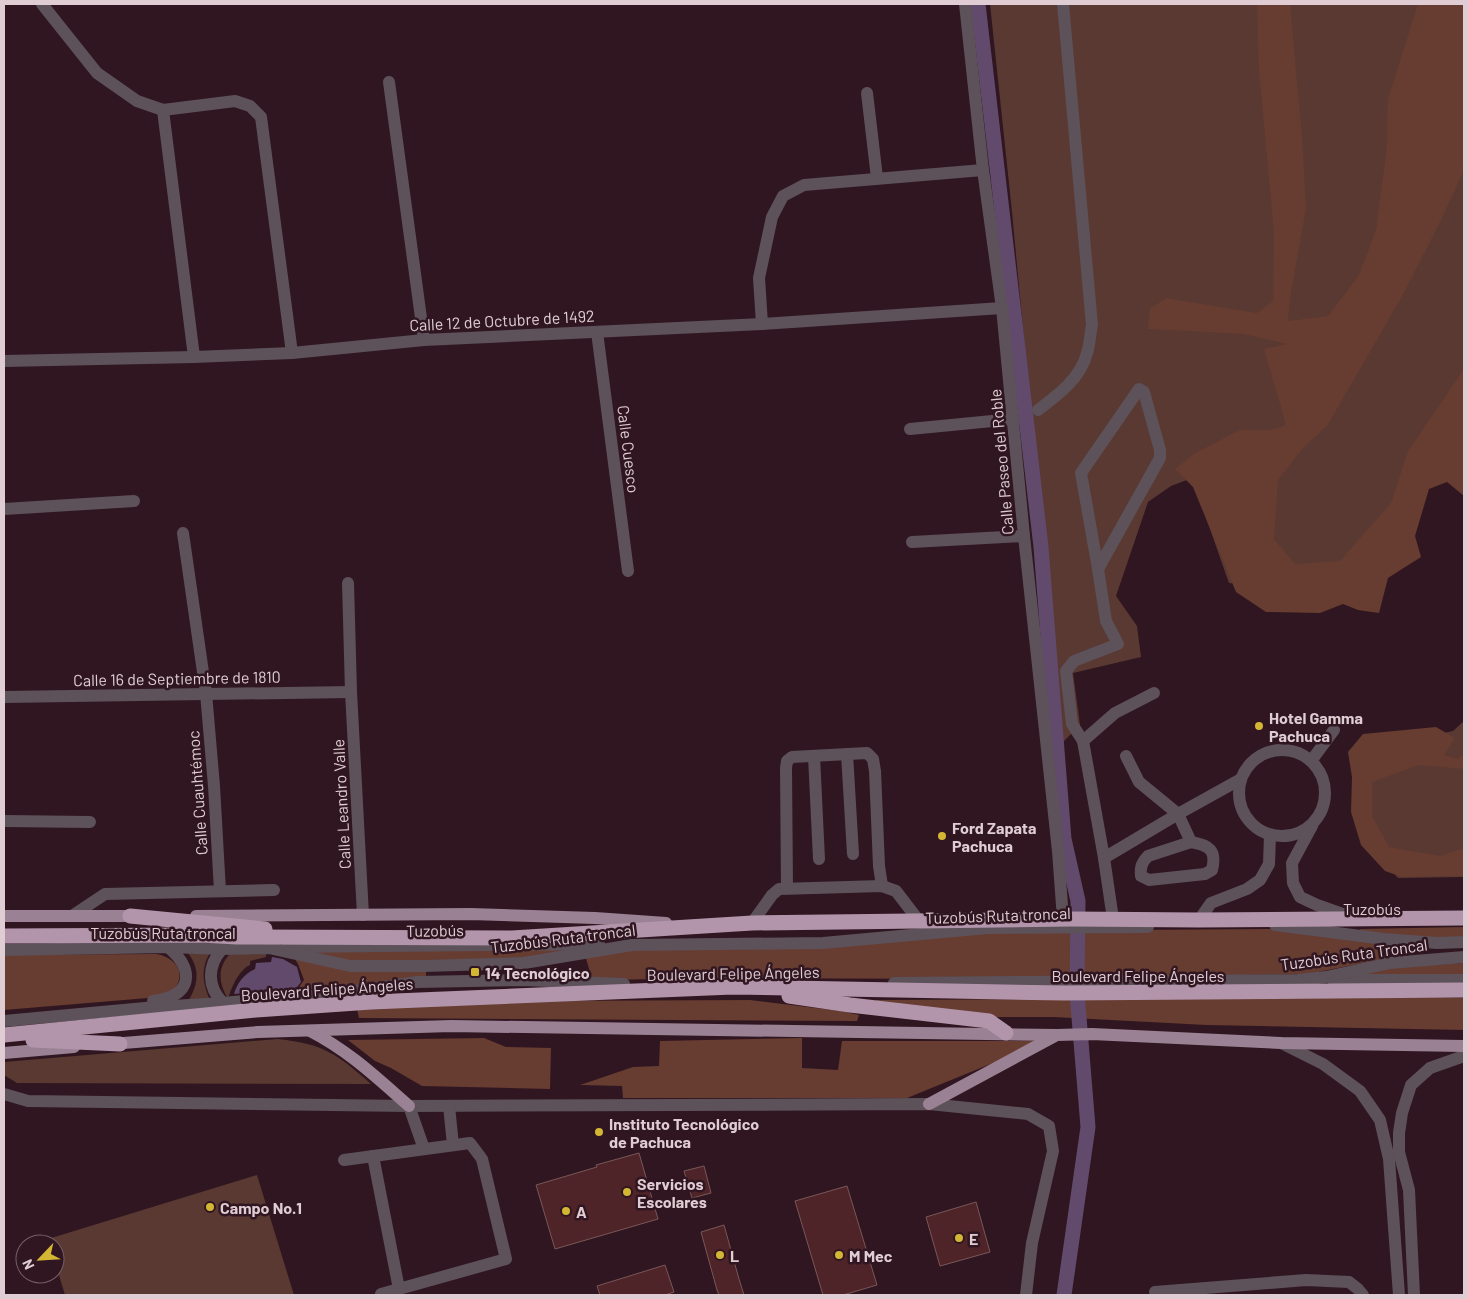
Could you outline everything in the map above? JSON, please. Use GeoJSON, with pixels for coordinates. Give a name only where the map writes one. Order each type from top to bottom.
{"type":"FeatureCollection","features":[{"type":"Feature","properties":{"kind":"highway"},"geometry":{"type":"LineString","coordinates":[[130,916],[257,928],[330,938]]}},
{"type":"Feature","properties":{"kind":"highway"},"geometry":{"type":"LineString","coordinates":[[4,936],[201,935],[330,938],[512,938],[752,923],[919,921],[1093,923],[1113,919],[1464,918]]}},
{"type":"Feature","properties":{"kind":"highway"},"geometry":{"type":"LineString","coordinates":[[734,987],[850,1005],[989,1022],[1006,1034]]}},
{"type":"Feature","properties":{"kind":"highway","name":"Boulevard Felipe Ángeles"},"geometry":{"type":"LineString","coordinates":[[4,1035],[256,1010],[357,1003],[734,987],[1464,990]]}},
{"type":"Feature","properties":{"kind":"highway"},"geometry":{"type":"LineString","coordinates":[[4,1039],[120,1044]]}},
{"type":"Feature","properties":{"kind":"main road"},"geometry":{"type":"LineString","coordinates":[[4,916],[229,917],[471,914],[586,918],[696,926]]}},
{"type":"Feature","properties":{"kind":"main road"},"geometry":{"type":"LineString","coordinates":[[4,1053],[258,1032],[451,1026],[1092,1034],[1282,1043],[1464,1046]]}},
{"type":"Feature","properties":{"kind":"main road"},"geometry":{"type":"LineString","coordinates":[[310,1031],[350,1055],[409,1106]]}},
{"type":"Feature","properties":{"kind":"main road"},"geometry":{"type":"LineString","coordinates":[[929,1104],[1059,1035]]}},
{"type":"Feature","properties":{"kind":"street"},"geometry":{"type":"LineString","coordinates":[[42,4],[97,73],[137,101],[163,110],[234,101],[250,106],[261,117],[292,353]]}},
{"type":"Feature","properties":{"kind":"street","name":"Calle Paseo del Roble"},"geometry":{"type":"LineString","coordinates":[[965,4],[1002,308],[1024,536],[1066,922]]}},
{"type":"Feature","properties":{"kind":"street"},"geometry":{"type":"LineString","coordinates":[[1038,410],[1058,395],[1074,378],[1087,354],[1092,325],[1062,4]]}},
{"type":"Feature","properties":{"kind":"street"},"geometry":{"type":"LineString","coordinates":[[389,82],[424,340]]}},
{"type":"Feature","properties":{"kind":"street"},"geometry":{"type":"LineString","coordinates":[[867,93],[877,178]]}},
{"type":"Feature","properties":{"kind":"street"},"geometry":{"type":"LineString","coordinates":[[163,110],[194,357]]}},
{"type":"Feature","properties":{"kind":"street"},"geometry":{"type":"LineString","coordinates":[[762,324],[759,278],[772,217],[784,196],[804,184],[984,170]]}},
{"type":"Feature","properties":{"kind":"street","name":"Calle 12 de Octubre de 1492"},"geometry":{"type":"LineString","coordinates":[[4,361],[292,353],[424,340],[762,324],[1002,308]]}},
{"type":"Feature","properties":{"kind":"street","name":"Calle Cuesco"},"geometry":{"type":"LineString","coordinates":[[598,332],[628,570]]}},
{"type":"Feature","properties":{"kind":"street"},"geometry":{"type":"LineString","coordinates":[[1098,569],[1160,458],[1160,450],[1144,392],[1141,389],[1137,390],[1081,474],[1106,621],[1118,644],[1074,661],[1066,671],[1072,724],[1082,741],[1104,858],[1113,919]]}},
{"type":"Feature","properties":{"kind":"street"},"geometry":{"type":"LineString","coordinates":[[910,429],[1013,420]]}},
{"type":"Feature","properties":{"kind":"street"},"geometry":{"type":"LineString","coordinates":[[4,509],[134,500]]}},
{"type":"Feature","properties":{"kind":"street","name":"Calle Cuauhtémoc"},"geometry":{"type":"LineString","coordinates":[[183,533],[206,693],[220,891]]}},
{"type":"Feature","properties":{"kind":"street"},"geometry":{"type":"LineString","coordinates":[[912,542],[1024,536]]}},
{"type":"Feature","properties":{"kind":"street","name":"Calle Leandro Valle"},"geometry":{"type":"LineString","coordinates":[[348,583],[351,692],[363,915]]}},
{"type":"Feature","properties":{"kind":"street","name":"Calle 16 de Septiembre de 1810"},"geometry":{"type":"LineString","coordinates":[[4,697],[351,692]]}},
{"type":"Feature","properties":{"kind":"street"},"geometry":{"type":"LineString","coordinates":[[1082,741],[1115,713],[1154,693]]}},
{"type":"Feature","properties":{"kind":"street"},"geometry":{"type":"LineString","coordinates":[[1311,761],[1334,730]]}},
{"type":"Feature","properties":{"kind":"street"},"geometry":{"type":"LineString","coordinates":[[1314,822],[1298,834],[1284,837],[1270,835],[1257,829],[1247,819],[1241,807],[1238,793],[1241,779],[1247,767],[1258,757],[1270,751],[1285,750],[1299,753],[1311,761],[1320,773],[1325,786],[1324,801],[1320,815],[1314,822],[1292,863],[1293,883],[1300,897],[1317,905],[1356,918]]}},
{"type":"Feature","properties":{"kind":"street"},"geometry":{"type":"LineString","coordinates":[[787,888],[787,762],[792,756],[867,753],[873,759],[879,866],[882,886]]}},
{"type":"Feature","properties":{"kind":"street"},"geometry":{"type":"LineString","coordinates":[[847,754],[853,854]]}},
{"type":"Feature","properties":{"kind":"street"},"geometry":{"type":"LineString","coordinates":[[814,756],[819,859]]}},
{"type":"Feature","properties":{"kind":"street"},"geometry":{"type":"LineString","coordinates":[[1126,756],[1138,782],[1178,814],[1191,842]]}},
{"type":"Feature","properties":{"kind":"street"},"geometry":{"type":"LineString","coordinates":[[1104,858],[1241,779]]}},
{"type":"Feature","properties":{"kind":"street"},"geometry":{"type":"LineString","coordinates":[[4,821],[90,822]]}},
{"type":"Feature","properties":{"kind":"street"},"geometry":{"type":"LineString","coordinates":[[1199,920],[1211,903],[1247,889],[1260,880],[1270,864],[1270,835]]}},
{"type":"Feature","properties":{"kind":"street"},"geometry":{"type":"LineString","coordinates":[[1191,842],[1204,844],[1211,849],[1215,860],[1212,870],[1205,874],[1149,880],[1141,876],[1140,868],[1148,856],[1191,842]]}},
{"type":"Feature","properties":{"kind":"street"},"geometry":{"type":"LineString","coordinates":[[752,923],[779,888],[882,886],[896,891],[919,921]]}},
{"type":"Feature","properties":{"kind":"street"},"geometry":{"type":"LineString","coordinates":[[72,916],[105,894],[274,890]]}},
{"type":"Feature","properties":{"kind":"street","name":"Tuzobús Ruta troncal"},"geometry":{"type":"LineString","coordinates":[[4,950],[168,946],[269,948],[350,966],[424,966],[524,963],[632,945],[823,942],[1066,922]]}},
{"type":"Feature","properties":{"kind":"street","name":"Tuzobús Ruta Troncal"},"geometry":{"type":"LineString","coordinates":[[1093,923],[1280,925],[1384,939],[1437,943],[1464,942]]}},
{"type":"Feature","properties":{"kind":"street","name":"Tuzobús"},"geometry":{"type":"LineString","coordinates":[[1280,925],[1464,924]]}},
{"type":"Feature","properties":{"kind":"street","name":"Tuzobús"},"geometry":{"type":"LineString","coordinates":[[269,948],[632,945]]}},
{"type":"Feature","properties":{"kind":"street"},"geometry":{"type":"LineString","coordinates":[[4,1014],[166,999],[176,995],[186,980],[187,971],[179,955],[168,946]]}},
{"type":"Feature","properties":{"kind":"street"},"geometry":{"type":"LineString","coordinates":[[222,948],[216,955],[210,973],[210,982],[214,992],[223,1004]]}},
{"type":"Feature","properties":{"kind":"street","name":"Tuzobús Ruta Troncal"},"geometry":{"type":"LineString","coordinates":[[1095,987],[1298,980],[1326,977],[1390,963],[1464,957]]}},
{"type":"Feature","properties":{"kind":"street"},"geometry":{"type":"LineString","coordinates":[[4,1021],[156,1007],[223,1004],[327,995],[417,982],[523,980],[604,985],[1062,988]]}},
{"type":"Feature","properties":{"kind":"street"},"geometry":{"type":"LineString","coordinates":[[1298,980],[1464,980]]}},
{"type":"Feature","properties":{"kind":"street"},"geometry":{"type":"LineString","coordinates":[[1282,1043],[1323,1064],[1360,1091],[1380,1120],[1389,1159],[1399,1295]]}},
{"type":"Feature","properties":{"kind":"street"},"geometry":{"type":"LineString","coordinates":[[1414,1295],[1409,1190],[1399,1152],[1402,1113],[1411,1084],[1430,1068],[1464,1056]]}},
{"type":"Feature","properties":{"kind":"street"},"geometry":{"type":"LineString","coordinates":[[4,1094],[28,1101],[409,1106],[929,1104],[1028,1114],[1049,1126],[1052,1150],[1032,1243],[1026,1295]]}},
{"type":"Feature","properties":{"kind":"street"},"geometry":{"type":"LineString","coordinates":[[409,1106],[424,1149]]}},
{"type":"Feature","properties":{"kind":"street"},"geometry":{"type":"LineString","coordinates":[[448,1106],[454,1145]]}},
{"type":"Feature","properties":{"kind":"street"},"geometry":{"type":"LineString","coordinates":[[344,1160],[470,1143],[482,1159],[506,1259],[381,1294]]}},
{"type":"Feature","properties":{"kind":"street"},"geometry":{"type":"LineString","coordinates":[[373,1156],[399,1289]]}},
{"type":"Feature","properties":{"kind":"street"},"geometry":{"type":"LineString","coordinates":[[1155,1292],[1306,1280],[1348,1282],[1358,1289],[1362,1295]]}},
{"type":"Feature","properties":{"kind":"shaded area"},"geometry":{"type":"Polygon","coordinates":[[[990,4],[1464,4],[1464,491],[1443,476],[1425,484],[1403,561],[1261,587],[1229,583],[1192,478],[1171,486],[1148,502],[1116,596],[1137,626],[1141,657],[1073,673],[1080,725],[1062,743],[1012,212],[990,4]]]}},
{"type":"Feature","properties":{"kind":"shaded area"},"geometry":{"type":"Polygon","coordinates":[[[1257,4],[1290,4],[1302,137],[1306,209],[1291,292],[1288,321],[1328,316],[1359,275],[1376,230],[1387,146],[1388,99],[1418,4],[1464,4],[1464,170],[1404,293],[1327,426],[1303,448],[1278,480],[1274,539],[1295,564],[1340,561],[1391,503],[1408,451],[1464,369],[1464,496],[1447,482],[1429,489],[1415,536],[1421,557],[1388,578],[1379,613],[1358,610],[1343,604],[1320,613],[1266,612],[1236,592],[1193,487],[1175,469],[1195,453],[1240,430],[1271,430],[1286,425],[1264,349],[1287,344],[1244,334],[1148,329],[1150,309],[1166,298],[1257,313],[1273,301],[1274,233],[1259,70],[1257,4]]]}},
{"type":"Feature","properties":{"kind":"shaded area"},"geometry":{"type":"Polygon","coordinates":[[[1464,721],[1464,877],[1398,878],[1364,842],[1372,748],[1453,731],[1464,721]]]}},
{"type":"Feature","properties":{"kind":"shaded area"},"geometry":{"type":"Polygon","coordinates":[[[1436,727],[1455,738],[1444,755],[1458,759],[1464,754],[1464,769],[1419,765],[1372,782],[1372,816],[1389,847],[1440,856],[1464,848],[1464,876],[1402,877],[1385,871],[1361,845],[1351,812],[1352,777],[1348,752],[1363,734],[1436,727]]]}},
{"type":"Feature","properties":{"kind":"shaded area"},"geometry":{"type":"Polygon","coordinates":[[[1464,927],[1464,938],[1361,932],[1360,929],[1464,927]]]}},
{"type":"Feature","properties":{"kind":"shaded area"},"geometry":{"type":"Polygon","coordinates":[[[1269,929],[1388,944],[1388,958],[1308,974],[989,979],[689,978],[615,980],[592,979],[585,955],[629,948],[987,931],[1269,929]]]}},
{"type":"Feature","properties":{"kind":"shaded area"},"geometry":{"type":"Polygon","coordinates":[[[588,947],[523,959],[419,962],[341,960],[294,950],[588,947]]]}},
{"type":"Feature","properties":{"kind":"shaded area"},"geometry":{"type":"Polygon","coordinates":[[[188,953],[210,953],[205,965],[204,977],[211,1002],[187,1003],[194,990],[197,978],[195,966],[188,953]]]}},
{"type":"Feature","properties":{"kind":"shaded area"},"geometry":{"type":"Polygon","coordinates":[[[266,953],[266,957],[250,961],[250,965],[240,974],[227,997],[222,986],[221,969],[230,954],[266,953]]]}},
{"type":"Feature","properties":{"kind":"shaded area"},"geometry":{"type":"Polygon","coordinates":[[[156,954],[172,960],[180,974],[176,987],[160,997],[4,1010],[4,955],[156,954]]]}},
{"type":"Feature","properties":{"kind":"shaded area"},"geometry":{"type":"Polygon","coordinates":[[[272,957],[283,959],[297,967],[301,982],[297,987],[283,993],[279,993],[279,990],[234,994],[242,979],[255,969],[256,963],[271,962],[272,957]]]}},
{"type":"Feature","properties":{"kind":"shaded area"},"geometry":{"type":"Polygon","coordinates":[[[295,959],[426,969],[426,978],[297,990],[304,980],[295,959]]]}},
{"type":"Feature","properties":{"kind":"shaded area"},"geometry":{"type":"Polygon","coordinates":[[[1464,963],[1464,976],[1346,977],[1385,968],[1464,963]]]}},
{"type":"Feature","properties":{"kind":"shaded area"},"geometry":{"type":"Polygon","coordinates":[[[1464,998],[1464,1030],[1206,1025],[1054,1017],[973,1017],[876,1002],[876,1000],[1464,998]]]}},
{"type":"Feature","properties":{"kind":"shaded area"},"geometry":{"type":"Polygon","coordinates":[[[750,1000],[841,1011],[859,1015],[857,1021],[359,1018],[357,1009],[526,1001],[750,1000]]]}},
{"type":"Feature","properties":{"kind":"shaded area"},"geometry":{"type":"Polygon","coordinates":[[[484,1038],[506,1047],[551,1048],[550,1089],[422,1086],[375,1061],[348,1040],[484,1038]]]}},
{"type":"Feature","properties":{"kind":"shaded area"},"geometry":{"type":"Polygon","coordinates":[[[802,1038],[802,1068],[838,1070],[842,1041],[1037,1041],[1037,1045],[907,1098],[623,1098],[622,1086],[580,1085],[633,1067],[659,1066],[660,1041],[802,1038]]]}},
{"type":"Feature","properties":{"kind":"shaded area"},"geometry":{"type":"Polygon","coordinates":[[[278,1039],[307,1044],[329,1052],[349,1065],[371,1084],[17,1083],[4,1075],[4,1062],[278,1039]]]}},
{"type":"Feature","properties":{"kind":"shaded area","name":"Campo No.1"},"geometry":{"type":"Polygon","coordinates":[[[257,1175],[294,1295],[65,1295],[62,1284],[65,1284],[64,1234],[257,1175]]]}},
{"type":"Feature","properties":{"kind":"building"},"geometry":{"type":"Polygon","coordinates":[[[639,1153],[658,1219],[555,1249],[536,1185],[639,1153]]]}},
{"type":"Feature","properties":{"kind":"building"},"geometry":{"type":"Polygon","coordinates":[[[704,1166],[711,1193],[692,1198],[684,1171],[704,1166]]]}},
{"type":"Feature","properties":{"kind":"building","name":"M Mec"},"geometry":{"type":"Polygon","coordinates":[[[847,1186],[877,1285],[843,1295],[823,1295],[795,1201],[847,1186]]]}},
{"type":"Feature","properties":{"kind":"building","name":"E"},"geometry":{"type":"Polygon","coordinates":[[[976,1202],[990,1252],[940,1266],[926,1217],[976,1202]]]}},
{"type":"Feature","properties":{"kind":"building","name":"L"},"geometry":{"type":"Polygon","coordinates":[[[724,1225],[744,1295],[719,1295],[717,1290],[701,1232],[724,1225]]]}},
{"type":"Feature","properties":{"kind":"building"},"geometry":{"type":"Polygon","coordinates":[[[665,1265],[674,1292],[665,1295],[600,1295],[597,1286],[665,1265]]]}},
{"type":"Feature","properties":{"kind":"waterway"},"geometry":{"type":"LineString","coordinates":[[978,4],[1041,547],[1064,839],[1078,901],[1077,993],[1088,1127],[1064,1295]]}},
{"type":"Feature","properties":{"kind":"place","name":"Hotel Gamma Pachuca"},"geometry":{"type":"Point","coordinates":[1259,726]}},
{"type":"Feature","properties":{"kind":"place","name":"Ford Zapata Pachuca"},"geometry":{"type":"Point","coordinates":[942,836]}},
{"type":"Feature","properties":{"kind":"place","name":"14 Tecnológico"},"geometry":{"type":"Point","coordinates":[475,972]}},
{"type":"Feature","properties":{"kind":"place","name":"Instituto Tecnológico de Pachuca"},"geometry":{"type":"Point","coordinates":[599,1132]}},
{"type":"Feature","properties":{"kind":"place","name":"Servicios Escolares"},"geometry":{"type":"Point","coordinates":[627,1192]}},
{"type":"Feature","properties":{"kind":"place","name":"Campo No.1"},"geometry":{"type":"Point","coordinates":[210,1207]}},
{"type":"Feature","properties":{"kind":"place","name":"A"},"geometry":{"type":"Point","coordinates":[566,1211]}},
{"type":"Feature","properties":{"kind":"place","name":"E"},"geometry":{"type":"Point","coordinates":[959,1238]}},
{"type":"Feature","properties":{"kind":"place","name":"L"},"geometry":{"type":"Point","coordinates":[720,1255]}},
{"type":"Feature","properties":{"kind":"place","name":"M Mec"},"geometry":{"type":"Point","coordinates":[839,1255]}}]}
